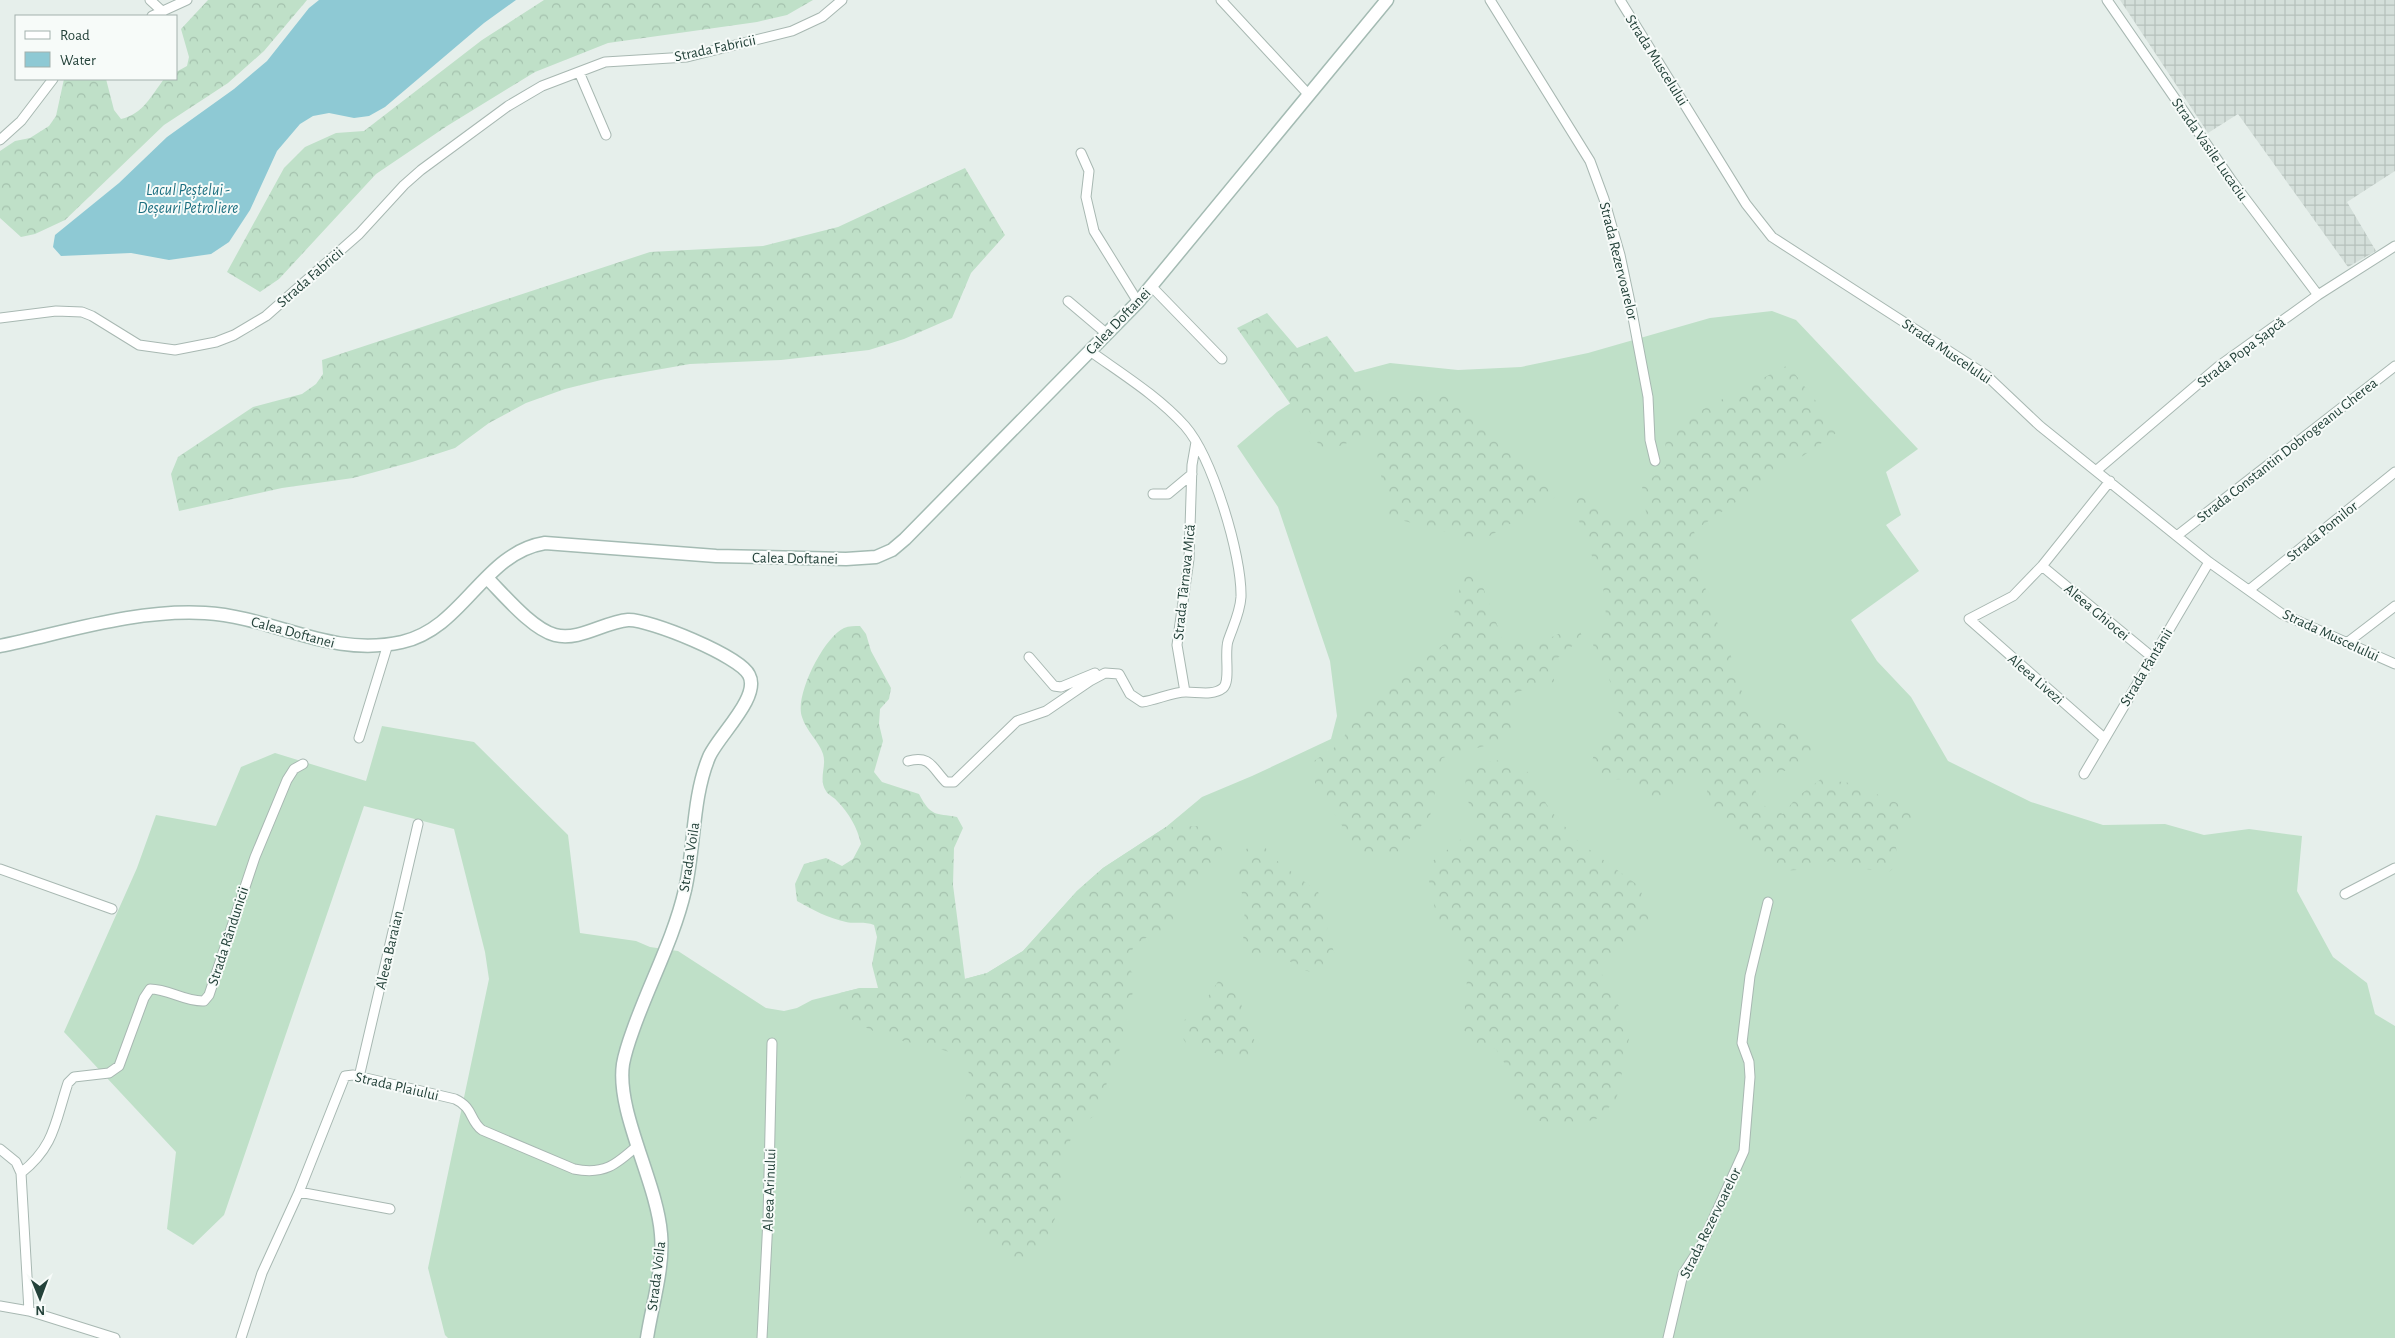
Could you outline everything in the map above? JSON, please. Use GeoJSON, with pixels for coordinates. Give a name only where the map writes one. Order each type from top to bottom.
{"type":"FeatureCollection","features":[{"type":"Feature","properties":{"kind":"main road","name":"Calea Doftanei"},"geometry":{"type":"LineString","coordinates":[[0,646],[120,619],[185,613],[235,617],[334,644],[388,644],[414,638],[437,627],[461,606],[502,562],[518,550],[545,543],[716,556],[846,559],[876,557],[892,550],[1138,302],[1387,0]]}},
{"type":"Feature","properties":{"kind":"main road","name":"Strada Voila"},"geometry":{"type":"LineString","coordinates":[[487,578],[517,608],[548,633],[571,636],[622,621],[642,621],[719,653],[738,663],[749,675],[751,689],[749,696],[709,756],[700,792],[685,892],[634,1028],[623,1064],[623,1089],[655,1201],[661,1235],[660,1262],[647,1338]]}},
{"type":"Feature","properties":{"kind":"street"},"geometry":{"type":"LineString","coordinates":[[150,0],[163,12]]}},
{"type":"Feature","properties":{"kind":"street"},"geometry":{"type":"LineString","coordinates":[[155,15],[187,0]]}},
{"type":"Feature","properties":{"kind":"street","name":"Strada Fabricii"},"geometry":{"type":"LineString","coordinates":[[0,318],[56,311],[82,312],[92,316],[139,345],[156,349],[194,347],[216,342],[234,335],[266,316],[359,234],[404,185],[442,154],[508,106],[542,86],[615,60],[687,57],[792,31],[822,17],[842,0]]}},
{"type":"Feature","properties":{"kind":"street"},"geometry":{"type":"LineString","coordinates":[[1221,0],[1308,94]]}},
{"type":"Feature","properties":{"kind":"street","name":"Strada Rezervoarelor"},"geometry":{"type":"LineString","coordinates":[[1490,0],[1590,161],[1604,198],[1620,254],[1631,307],[1648,396],[1650,440],[1655,461]]}},
{"type":"Feature","properties":{"kind":"street","name":"Strada Muscelului"},"geometry":{"type":"LineString","coordinates":[[1620,0],[1746,204],[1772,236],[1986,375],[2040,426],[2178,535],[2209,562],[2282,614],[2395,664]]}},
{"type":"Feature","properties":{"kind":"street","name":"Strada Vasile Lucaciu"},"geometry":{"type":"LineString","coordinates":[[2107,0],[2232,181],[2318,295]]}},
{"type":"Feature","properties":{"kind":"street"},"geometry":{"type":"LineString","coordinates":[[579,72],[606,135]]}},
{"type":"Feature","properties":{"kind":"street"},"geometry":{"type":"LineString","coordinates":[[0,140],[21,121],[52,80]]}},
{"type":"Feature","properties":{"kind":"street"},"geometry":{"type":"LineString","coordinates":[[1081,153],[1089,171],[1086,198],[1094,232],[1138,302]]}},
{"type":"Feature","properties":{"kind":"street","name":"Strada Popa Șapcă"},"geometry":{"type":"LineString","coordinates":[[2097,470],[2219,366],[2318,295],[2395,246]]}},
{"type":"Feature","properties":{"kind":"street"},"geometry":{"type":"LineString","coordinates":[[1152,286],[1222,359]]}},
{"type":"Feature","properties":{"kind":"street"},"geometry":{"type":"LineString","coordinates":[[1068,301],[1107,334]]}},
{"type":"Feature","properties":{"kind":"street"},"geometry":{"type":"LineString","coordinates":[[1029,657],[1054,686],[1061,687],[1091,674],[1119,674],[1130,694],[1142,702],[1185,692],[1214,692],[1223,688],[1228,681],[1226,648],[1238,615],[1241,599],[1240,573],[1234,546],[1209,469],[1196,442],[1172,414],[1090,351]]}},
{"type":"Feature","properties":{"kind":"street","name":"Strada Constantin Dobrogeanu Gherea"},"geometry":{"type":"LineString","coordinates":[[2178,535],[2395,366]]}},
{"type":"Feature","properties":{"kind":"street","name":"Strada Târnava Mică"},"geometry":{"type":"LineString","coordinates":[[1185,692],[1177,645],[1189,559],[1192,474],[1196,442]]}},
{"type":"Feature","properties":{"kind":"street","name":"Strada Pomilor"},"geometry":{"type":"LineString","coordinates":[[2249,590],[2395,472]]}},
{"type":"Feature","properties":{"kind":"street"},"geometry":{"type":"LineString","coordinates":[[1153,494],[1168,494],[1192,474]]}},
{"type":"Feature","properties":{"kind":"street"},"geometry":{"type":"LineString","coordinates":[[2042,566],[2110,481]]}},
{"type":"Feature","properties":{"kind":"street","name":"Strada Fântânii"},"geometry":{"type":"LineString","coordinates":[[2084,774],[2209,562]]}},
{"type":"Feature","properties":{"kind":"street","name":"Aleea Livezi"},"geometry":{"type":"LineString","coordinates":[[2042,566],[2013,596],[1969,619],[2104,738]]}},
{"type":"Feature","properties":{"kind":"street","name":"Aleea Ghiocei"},"geometry":{"type":"LineString","coordinates":[[2042,566],[2152,657]]}},
{"type":"Feature","properties":{"kind":"street"},"geometry":{"type":"LineString","coordinates":[[2348,642],[2395,606]]}},
{"type":"Feature","properties":{"kind":"street"},"geometry":{"type":"LineString","coordinates":[[359,738],[362,723],[370,707],[388,644]]}},
{"type":"Feature","properties":{"kind":"street"},"geometry":{"type":"LineString","coordinates":[[908,762],[917,759],[928,761],[946,782],[954,782],[1017,720],[1046,711],[1105,673]]}},
{"type":"Feature","properties":{"kind":"street","name":"Strada Rândunicii"},"geometry":{"type":"LineString","coordinates":[[21,1173],[41,1155],[50,1141],[68,1083],[74,1077],[109,1073],[119,1066],[144,998],[150,989],[159,989],[195,1002],[204,1001],[208,995],[255,857],[287,780],[294,769],[303,764]]}},
{"type":"Feature","properties":{"kind":"street","name":"Aleea Baraian"},"geometry":{"type":"LineString","coordinates":[[359,1077],[418,824]]}},
{"type":"Feature","properties":{"kind":"street"},"geometry":{"type":"LineString","coordinates":[[2345,894],[2395,868]]}},
{"type":"Feature","properties":{"kind":"street"},"geometry":{"type":"LineString","coordinates":[[0,869],[112,909]]}},
{"type":"Feature","properties":{"kind":"street","name":"Strada Rezervoarelor"},"geometry":{"type":"LineString","coordinates":[[1668,1338],[1683,1274],[1701,1246],[1744,1152],[1750,1077],[1749,1062],[1742,1043],[1750,976],[1768,902]]}},
{"type":"Feature","properties":{"kind":"street","name":"Aleea Arinului"},"geometry":{"type":"LineString","coordinates":[[762,1338],[768,1219],[772,1042]]}},
{"type":"Feature","properties":{"kind":"street","name":"Strada Plaiului"},"geometry":{"type":"LineString","coordinates":[[241,1338],[262,1273],[299,1192],[343,1079],[349,1074],[455,1099],[468,1106],[474,1121],[482,1130],[574,1169],[589,1172],[604,1170],[624,1158],[638,1145]]}},
{"type":"Feature","properties":{"kind":"street"},"geometry":{"type":"LineString","coordinates":[[0,1149],[16,1162],[21,1173],[29,1311]]}},
{"type":"Feature","properties":{"kind":"street"},"geometry":{"type":"LineString","coordinates":[[299,1192],[390,1209]]}},
{"type":"Feature","properties":{"kind":"street"},"geometry":{"type":"LineString","coordinates":[[0,1306],[29,1311],[115,1338]]}},
{"type":"Feature","properties":{"kind":"shaded area"},"geometry":{"type":"Polygon","coordinates":[[[2120,0],[2395,0],[2395,171],[2347,202],[2376,251],[2348,267],[2238,114],[2208,133],[2120,0]]]}},
{"type":"Feature","properties":{"kind":"green space"},"geometry":{"type":"Polygon","coordinates":[[[208,0],[307,0],[264,51],[228,83],[164,125],[65,220],[35,234],[21,237],[0,218],[0,151],[15,141],[30,138],[49,126],[56,116],[64,80],[106,80],[114,110],[121,119],[129,117],[141,109],[163,80],[178,80],[178,71],[187,66],[189,57],[181,29],[208,0]]]}},
{"type":"Feature","properties":{"kind":"green space"},"geometry":{"type":"Polygon","coordinates":[[[544,0],[813,0],[787,15],[757,22],[608,43],[535,72],[447,126],[376,174],[279,279],[260,292],[227,272],[284,168],[305,147],[336,133],[364,131],[482,40],[544,0]]]}},
{"type":"Feature","properties":{"kind":"green space"},"geometry":{"type":"Polygon","coordinates":[[[965,168],[1005,235],[971,273],[952,318],[904,339],[869,350],[781,360],[690,364],[605,379],[565,389],[526,403],[489,423],[455,448],[412,462],[353,478],[282,488],[179,511],[171,474],[178,457],[253,407],[302,394],[316,384],[323,374],[322,360],[650,252],[763,246],[838,227],[965,168]]]}},
{"type":"Feature","properties":{"kind":"green space"},"geometry":{"type":"Polygon","coordinates":[[[1772,311],[1796,320],[1918,449],[1886,472],[1901,515],[1886,525],[1919,571],[1851,620],[1877,661],[1911,697],[1948,761],[2031,802],[2103,825],[2165,824],[2204,835],[2249,829],[2302,836],[2297,891],[2333,957],[2367,983],[2375,1014],[2395,1026],[2395,1338],[448,1338],[445,1335],[428,1268],[489,979],[485,952],[454,829],[364,806],[224,1215],[193,1245],[167,1229],[176,1152],[64,1032],[137,868],[156,815],[216,826],[241,767],[275,753],[366,781],[382,726],[474,742],[568,835],[580,933],[636,941],[650,947],[678,951],[766,1008],[784,1011],[797,1008],[812,1000],[860,988],[904,988],[942,985],[987,973],[1023,951],[1077,891],[1103,868],[1166,827],[1202,797],[1331,739],[1337,716],[1330,661],[1278,507],[1237,446],[1277,412],[1326,380],[1390,363],[1458,370],[1521,367],[1588,353],[1710,318],[1772,311]]]}},
{"type":"Feature","properties":{"kind":"green space"},"geometry":{"type":"Polygon","coordinates":[[[1267,313],[1297,348],[1327,336],[1374,397],[1444,395],[1561,494],[1481,541],[1389,517],[1373,433],[1324,452],[1237,328],[1267,313]]]}},
{"type":"Feature","properties":{"kind":"green space"},"geometry":{"type":"Polygon","coordinates":[[[1788,365],[1839,431],[1694,531],[1709,606],[1729,646],[1735,676],[1756,723],[1780,723],[1804,730],[1813,748],[1810,761],[1788,770],[1761,777],[1755,789],[1760,804],[1783,814],[1797,797],[1821,779],[1864,785],[1880,796],[1913,810],[1910,828],[1894,837],[1899,863],[1888,873],[1838,862],[1820,861],[1797,870],[1780,871],[1763,855],[1735,836],[1709,811],[1707,790],[1702,777],[1688,773],[1679,778],[1666,795],[1642,797],[1623,779],[1606,780],[1591,765],[1597,743],[1621,726],[1611,684],[1593,645],[1606,615],[1603,586],[1571,499],[1591,495],[1611,515],[1638,520],[1646,512],[1642,486],[1666,466],[1665,429],[1788,365]]]}},
{"type":"Feature","properties":{"kind":"green space"},"geometry":{"type":"Polygon","coordinates":[[[1465,565],[1478,574],[1502,638],[1543,641],[1579,625],[1582,638],[1554,661],[1554,682],[1513,693],[1514,727],[1502,741],[1442,758],[1430,816],[1394,856],[1369,855],[1353,843],[1315,783],[1314,761],[1344,741],[1347,720],[1448,641],[1465,565]]]}},
{"type":"Feature","properties":{"kind":"green space"},"geometry":{"type":"Polygon","coordinates":[[[860,626],[866,634],[871,651],[891,688],[889,699],[880,709],[879,724],[883,741],[874,772],[882,782],[919,794],[927,807],[934,813],[957,817],[963,828],[954,848],[953,885],[965,979],[987,973],[1023,951],[1077,891],[1103,868],[1166,827],[1201,826],[1218,834],[1222,850],[1208,871],[1181,894],[1175,909],[1175,919],[1166,933],[1145,938],[1135,946],[1129,957],[1127,965],[1133,974],[1134,987],[1116,1065],[1107,1076],[1106,1092],[1097,1114],[1074,1129],[1063,1163],[1061,1203],[1046,1241],[1039,1252],[1026,1261],[1008,1258],[990,1236],[964,1215],[960,1184],[965,1137],[964,1109],[969,1074],[966,1061],[946,1051],[880,1034],[850,1019],[834,1005],[840,993],[860,988],[878,988],[872,965],[877,937],[874,925],[839,920],[797,901],[795,884],[804,864],[826,858],[842,866],[853,859],[861,844],[849,815],[827,792],[824,786],[823,754],[804,722],[801,708],[806,682],[812,668],[828,643],[844,628],[860,626]]]}},
{"type":"Feature","properties":{"kind":"green space"},"geometry":{"type":"Polygon","coordinates":[[[1507,759],[1525,768],[1550,810],[1579,842],[1639,886],[1651,919],[1597,965],[1631,1029],[1616,1101],[1595,1120],[1552,1124],[1525,1117],[1512,1106],[1511,1074],[1496,1049],[1476,1043],[1463,1029],[1469,955],[1437,919],[1426,866],[1476,828],[1467,797],[1464,766],[1507,759]]]}},
{"type":"Feature","properties":{"kind":"green space"},"geometry":{"type":"Polygon","coordinates":[[[1250,846],[1265,847],[1272,857],[1318,892],[1328,912],[1327,930],[1337,962],[1330,968],[1316,973],[1309,972],[1282,955],[1260,958],[1252,954],[1243,944],[1245,904],[1239,883],[1239,855],[1250,846]]]}},
{"type":"Feature","properties":{"kind":"green space"},"geometry":{"type":"Polygon","coordinates":[[[1221,977],[1232,977],[1237,985],[1244,1014],[1255,1042],[1255,1057],[1243,1061],[1187,1045],[1180,1033],[1180,1023],[1199,1010],[1221,977]]]}},
{"type":"Feature","properties":{"kind":"water","name":"Lacul Peștelui - Deșeuri Petroliere"},"geometry":{"type":"Polygon","coordinates":[[[319,0],[516,0],[484,23],[385,107],[369,116],[354,118],[329,113],[313,116],[300,124],[277,151],[250,210],[229,242],[211,254],[169,260],[131,253],[61,256],[53,247],[55,235],[119,183],[167,137],[234,89],[267,61],[309,8],[319,0]]]}}]}
